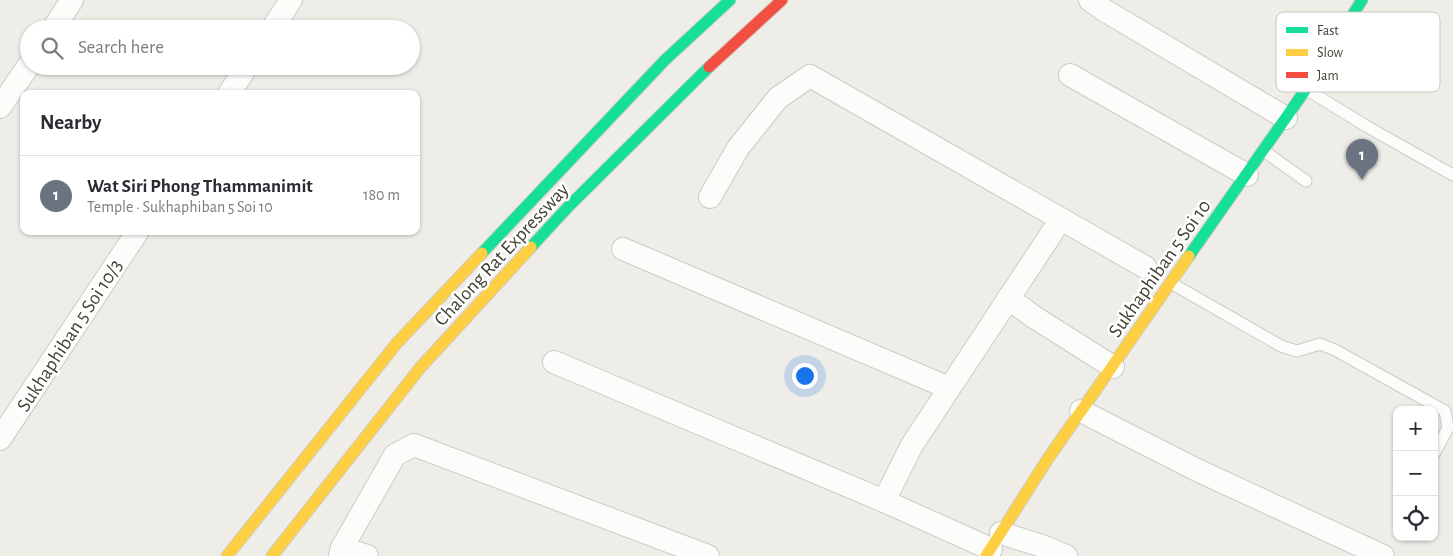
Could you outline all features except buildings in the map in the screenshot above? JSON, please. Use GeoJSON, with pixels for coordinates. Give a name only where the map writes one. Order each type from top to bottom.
{"type":"FeatureCollection","features":[{"type":"Feature","properties":{"kind":"main road","name":"Chalong Rat Expressway"},"geometry":{"type":"LineString","coordinates":[[227,556],[397,343],[665,60],[730,0]]}},
{"type":"Feature","properties":{"kind":"main road","name":"Chalong Rat Expressway"},"geometry":{"type":"LineString","coordinates":[[272,556],[420,368],[568,207],[696,79],[782,0]]}},
{"type":"Feature","properties":{"kind":"main road","name":"Sukhaphiban 5 Soi 10"},"geometry":{"type":"LineString","coordinates":[[1354,12],[1362,0]]}},
{"type":"Feature","properties":{"kind":"main road","name":"Sukhaphiban 5 Soi 10"},"geometry":{"type":"LineString","coordinates":[[993,546],[1047,460],[1304,92]]}},
{"type":"Feature","properties":{"kind":"street"},"geometry":{"type":"LineString","coordinates":[[59,20],[72,0]]}},
{"type":"Feature","properties":{"kind":"street"},"geometry":{"type":"LineString","coordinates":[[278,20],[291,0]]}},
{"type":"Feature","properties":{"kind":"street"},"geometry":{"type":"LineString","coordinates":[[1090,0],[1286,118]]}},
{"type":"Feature","properties":{"kind":"street"},"geometry":{"type":"LineString","coordinates":[[0,107],[22,75]]}},
{"type":"Feature","properties":{"kind":"street"},"geometry":{"type":"LineString","coordinates":[[232,90],[241,75]]}},
{"type":"Feature","properties":{"kind":"street"},"geometry":{"type":"LineString","coordinates":[[1070,75],[1247,175]]}},
{"type":"Feature","properties":{"kind":"street"},"geometry":{"type":"LineString","coordinates":[[710,197],[738,148],[778,98],[810,76],[1145,267]]}},
{"type":"Feature","properties":{"kind":"street"},"geometry":{"type":"LineString","coordinates":[[884,501],[912,445],[1061,219]]}},
{"type":"Feature","properties":{"kind":"street","name":"Sukhaphiban 5 Soi 10/3"},"geometry":{"type":"LineString","coordinates":[[0,439],[135,235]]}},
{"type":"Feature","properties":{"kind":"street"},"geometry":{"type":"LineString","coordinates":[[623,249],[949,388]]}},
{"type":"Feature","properties":{"kind":"street"},"geometry":{"type":"LineString","coordinates":[[1008,298],[1034,317],[1113,367]]}},
{"type":"Feature","properties":{"kind":"street"},"geometry":{"type":"LineString","coordinates":[[554,362],[993,546],[1042,546],[1066,556]]}},
{"type":"Feature","properties":{"kind":"street"},"geometry":{"type":"LineString","coordinates":[[1081,411],[1197,470],[1383,556]]}},
{"type":"Feature","properties":{"kind":"street"},"geometry":{"type":"LineString","coordinates":[[367,556],[341,552],[395,455],[414,445],[708,556]]}},
{"type":"Feature","properties":{"kind":"lane"},"geometry":{"type":"LineString","coordinates":[[1311,92],[1366,126],[1453,175]]}},
{"type":"Feature","properties":{"kind":"lane"},"geometry":{"type":"LineString","coordinates":[[1264,151],[1306,181]]}},
{"type":"Feature","properties":{"kind":"lane"},"geometry":{"type":"LineString","coordinates":[[1171,283],[1282,346],[1297,350],[1320,344],[1335,350],[1445,411],[1448,428],[1436,451]]}},
{"type":"Feature","properties":{"kind":"traffic: fast"},"geometry":{"type":"LineString","coordinates":[[482,253],[665,60],[730,0]]}},
{"type":"Feature","properties":{"kind":"traffic: fast"},"geometry":{"type":"LineString","coordinates":[[1354,12],[1362,0]]}},
{"type":"Feature","properties":{"kind":"traffic: fast"},"geometry":{"type":"LineString","coordinates":[[531,247],[568,207],[709,67]]}},
{"type":"Feature","properties":{"kind":"traffic: fast"},"geometry":{"type":"LineString","coordinates":[[1189,256],[1304,92]]}},
{"type":"Feature","properties":{"kind":"traffic: slow"},"geometry":{"type":"LineString","coordinates":[[272,556],[420,368],[531,247]]}},
{"type":"Feature","properties":{"kind":"traffic: slow"},"geometry":{"type":"LineString","coordinates":[[227,556],[397,343],[482,253]]}},
{"type":"Feature","properties":{"kind":"traffic: slow"},"geometry":{"type":"LineString","coordinates":[[986,556],[1047,460],[1189,256]]}},
{"type":"Feature","properties":{"kind":"traffic: jam"},"geometry":{"type":"LineString","coordinates":[[709,67],[782,0]]}},
{"type":"Feature","properties":{"kind":"place","name":"Wat Siri Phong Thammanimit"},"geometry":{"type":"Point","coordinates":[1362,180]}}]}
